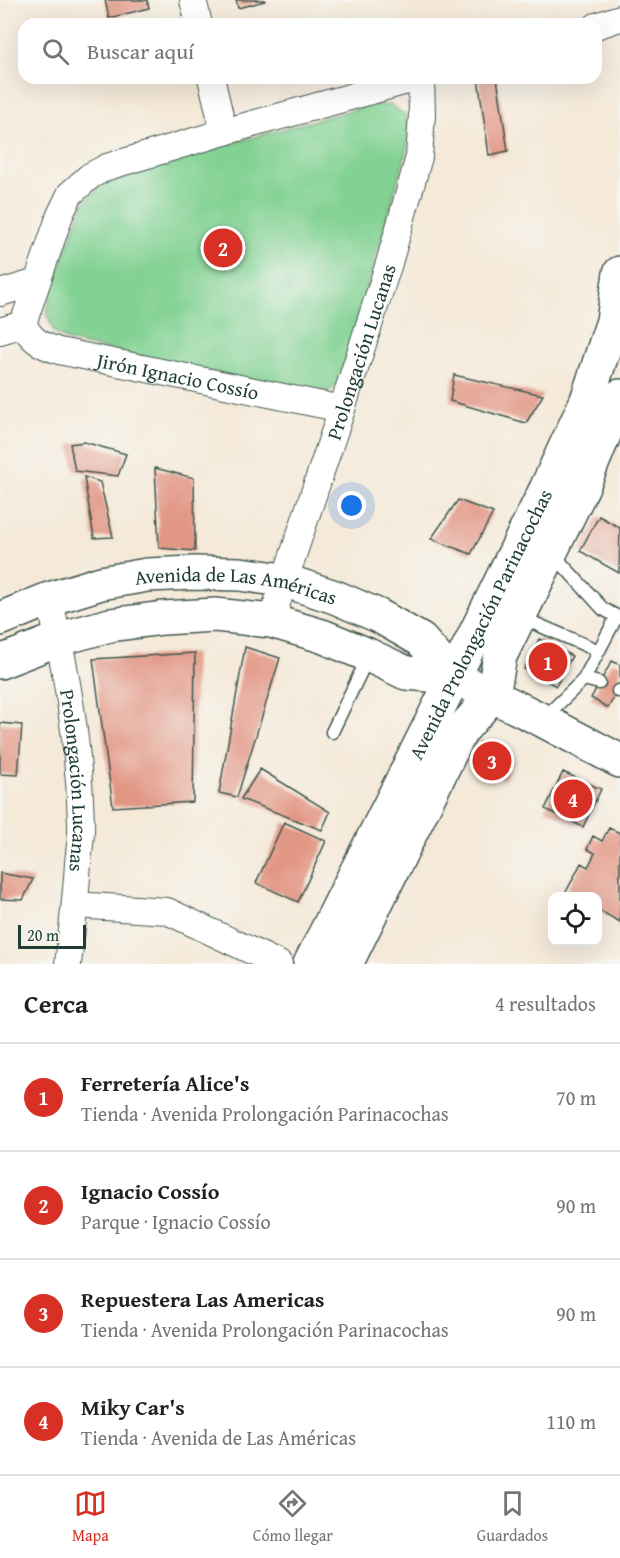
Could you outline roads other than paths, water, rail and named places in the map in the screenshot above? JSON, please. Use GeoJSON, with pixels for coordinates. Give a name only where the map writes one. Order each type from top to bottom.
{"type":"FeatureCollection","features":[{"type":"Feature","properties":{"kind":"main road","name":"Avenida Prolongación Parinacochas"},"geometry":{"type":"LineString","coordinates":[[309,964],[454,677],[587,400],[613,321],[620,273]]}},
{"type":"Feature","properties":{"kind":"main road","name":"Avenida Prolongación Parinacochas"},"geometry":{"type":"LineString","coordinates":[[347,963],[461,731],[493,695],[500,656],[583,486],[620,396]]}},
{"type":"Feature","properties":{"kind":"main road","name":"Avenida de Las Américas"},"geometry":{"type":"LineString","coordinates":[[0,619],[48,599],[100,583],[147,575],[240,574],[283,580],[335,597],[379,616],[421,640],[454,677]]}},
{"type":"Feature","properties":{"kind":"main road","name":"Avenida de Las Américas"},"geometry":{"type":"LineString","coordinates":[[0,662],[59,639],[110,625],[163,618],[215,615],[271,621],[322,636],[406,673],[454,677],[620,761]]}},
{"type":"Feature","properties":{"kind":"street"},"geometry":{"type":"LineString","coordinates":[[193,0],[198,18]]}},
{"type":"Feature","properties":{"kind":"street"},"geometry":{"type":"LineString","coordinates":[[602,24],[620,18]]}},
{"type":"Feature","properties":{"kind":"street"},"geometry":{"type":"LineString","coordinates":[[212,84],[224,132]]}},
{"type":"Feature","properties":{"kind":"street"},"geometry":{"type":"LineString","coordinates":[[11,327],[37,282],[60,215],[70,194],[90,176],[107,167],[397,84]]}},
{"type":"Feature","properties":{"kind":"street","name":"Prolongación Lucanas"},"geometry":{"type":"LineString","coordinates":[[271,621],[389,263],[419,157],[422,114],[420,84]]}},
{"type":"Feature","properties":{"kind":"street"},"geometry":{"type":"LineString","coordinates":[[0,293],[37,282]]}},
{"type":"Feature","properties":{"kind":"street","name":"Jirón Ignacio Cossío"},"geometry":{"type":"LineString","coordinates":[[11,327],[28,335],[41,345],[59,351],[342,409]]}},
{"type":"Feature","properties":{"kind":"street","name":"Prolongación Lucanas"},"geometry":{"type":"LineString","coordinates":[[48,599],[59,639],[69,698],[81,824],[68,964]]}},
{"type":"Feature","properties":{"kind":"street"},"geometry":{"type":"LineString","coordinates":[[75,905],[167,911],[279,964]]}},
{"type":"Feature","properties":{"kind":"lane"},"geometry":{"type":"LineString","coordinates":[[542,720],[584,679],[618,617],[603,609],[551,552]]}},
{"type":"Feature","properties":{"kind":"lane"},"geometry":{"type":"LineString","coordinates":[[519,616],[599,651]]}},
{"type":"Feature","properties":{"kind":"lane"},"geometry":{"type":"LineString","coordinates":[[332,732],[369,656]]}},
{"type":"Feature","properties":{"kind":"lane"},"geometry":{"type":"LineString","coordinates":[[584,679],[599,683]]}},
{"type":"Feature","properties":{"kind":"place","name":"Ignacio Cossío"},"geometry":{"type":"Point","coordinates":[223,248]}},
{"type":"Feature","properties":{"kind":"place","name":"Ferretería Alice's"},"geometry":{"type":"Point","coordinates":[548,662]}},
{"type":"Feature","properties":{"kind":"place","name":"Repuestera Las Americas"},"geometry":{"type":"Point","coordinates":[492,761]}},
{"type":"Feature","properties":{"kind":"place","name":"Miky Car's"},"geometry":{"type":"Point","coordinates":[573,799]}}]}
